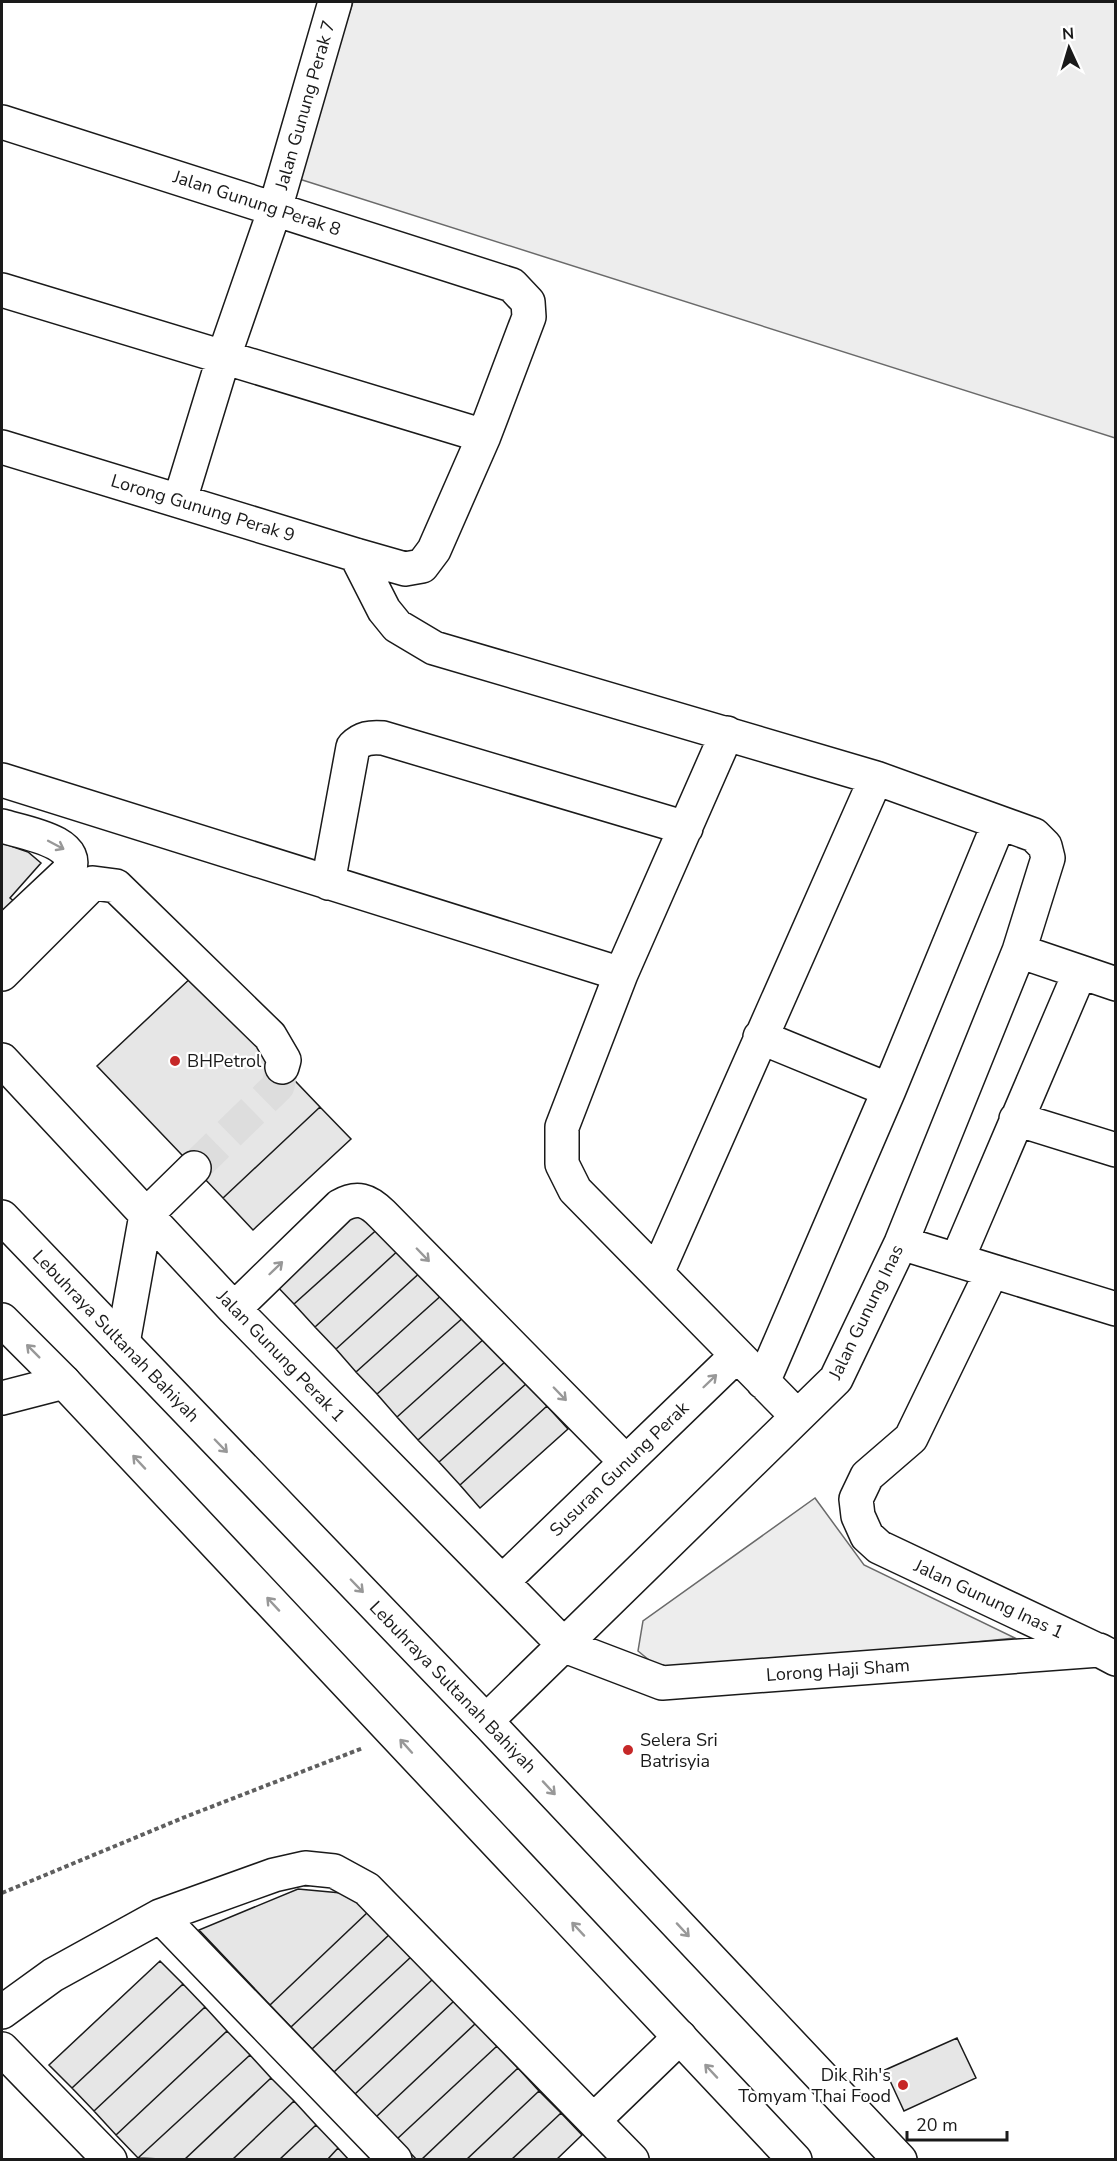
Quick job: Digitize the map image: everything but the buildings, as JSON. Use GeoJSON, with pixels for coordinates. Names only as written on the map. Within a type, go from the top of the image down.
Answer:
{"type":"FeatureCollection","features":[{"type":"Feature","properties":{"kind":"street","name":"Jalan Gunung Perak 7"},"geometry":{"type":"LineString","coordinates":[[180,500],[224,356],[275,209],[335,2]]}},
{"type":"Feature","properties":{"kind":"street","name":"Jalan Gunung Perak 8"},"geometry":{"type":"LineString","coordinates":[[2,122],[512,285],[528,302],[529,317],[484,436]]}},
{"type":"Feature","properties":{"kind":"street"},"geometry":{"type":"LineString","coordinates":[[2,290],[484,436]]}},
{"type":"Feature","properties":{"kind":"street","name":"Lorong Gunung Perak 9"},"geometry":{"type":"LineString","coordinates":[[2,447],[405,569],[422,566],[434,550],[484,436]]}},
{"type":"Feature","properties":{"kind":"street"},"geometry":{"type":"LineString","coordinates":[[356,555],[384,610],[397,626],[434,648],[876,778],[999,823],[889,1090],[763,1382]]}},
{"type":"Feature","properties":{"kind":"street"},"geometry":{"type":"LineString","coordinates":[[727,733],[621,974],[562,1127],[562,1164],[575,1190],[736,1356],[798,1416]]}},
{"type":"Feature","properties":{"kind":"street"},"geometry":{"type":"LineString","coordinates":[[328,883],[353,747],[360,740],[371,737],[383,738],[686,828]]}},
{"type":"Feature","properties":{"kind":"street"},"geometry":{"type":"LineString","coordinates":[[657,1273],[876,778]]}},
{"type":"Feature","properties":{"kind":"street"},"geometry":{"type":"LineString","coordinates":[[2,780],[621,974]]}},
{"type":"Feature","properties":{"kind":"street","name":"Jalan Gunung Inas"},"geometry":{"type":"LineString","coordinates":[[486,1721],[836,1378],[901,1243],[1019,951],[1048,858],[1045,846],[1034,836],[999,823]]}},
{"type":"Feature","properties":{"kind":"street"},"geometry":{"type":"LineString","coordinates":[[2,826],[60,844],[69,854],[71,863],[67,873],[2,934]]}},
{"type":"Feature","properties":{"kind":"street"},"geometry":{"type":"LineString","coordinates":[[2,974],[93,883],[116,886],[270,1036],[284,1060],[282,1067]]}},
{"type":"Feature","properties":{"kind":"street"},"geometry":{"type":"LineString","coordinates":[[1019,951],[1116,984]]}},
{"type":"Feature","properties":{"kind":"street"},"geometry":{"type":"LineString","coordinates":[[957,1260],[1080,972]]}},
{"type":"Feature","properties":{"kind":"street"},"geometry":{"type":"LineString","coordinates":[[760,1037],[889,1090]]}},
{"type":"Feature","properties":{"kind":"street","name":"Jalan Gunung Perak 1"},"geometry":{"type":"LineString","coordinates":[[2,1060],[234,1309],[565,1646]]}},
{"type":"Feature","properties":{"kind":"street"},"geometry":{"type":"LineString","coordinates":[[1016,1119],[1116,1150]]}},
{"type":"Feature","properties":{"kind":"street"},"geometry":{"type":"LineString","coordinates":[[123,1343],[146,1215],[194,1168]]}},
{"type":"Feature","properties":{"kind":"street"},"geometry":{"type":"LineString","coordinates":[[234,1309],[340,1206],[348,1201],[367,1202],[382,1214],[626,1462]]}},
{"type":"Feature","properties":{"kind":"street","name":"Lebuhraya Sultanah Bahiyah"},"geometry":{"type":"LineString","coordinates":[[5,1228],[123,1343],[486,1721],[900,2160]]}},
{"type":"Feature","properties":{"kind":"street"},"geometry":{"type":"LineString","coordinates":[[901,1243],[1116,1309]]}},
{"type":"Feature","properties":{"kind":"street","name":"Jalan Gunung Inas 1"},"geometry":{"type":"LineString","coordinates":[[992,1271],[911,1438],[867,1476],[856,1499],[858,1516],[867,1536],[879,1547],[1107,1655]]}},
{"type":"Feature","properties":{"kind":"street"},"geometry":{"type":"LineString","coordinates":[[2,1320],[64,1382],[795,2160]]}},
{"type":"Feature","properties":{"kind":"street","name":"Susuran Gunung Perak"},"geometry":{"type":"LineString","coordinates":[[502,1582],[736,1356]]}},
{"type":"Feature","properties":{"kind":"street"},"geometry":{"type":"LineString","coordinates":[[2,1398],[64,1382]]}},
{"type":"Feature","properties":{"kind":"street","name":"Lorong Haji Sham"},"geometry":{"type":"LineString","coordinates":[[565,1646],[662,1683],[1107,1655]]}},
{"type":"Feature","properties":{"kind":"street"},"geometry":{"type":"LineString","coordinates":[[2,2012],[53,1975],[160,1916],[274,1875],[305,1869],[334,1871],[367,1889],[594,2120],[617,2154]]}},
{"type":"Feature","properties":{"kind":"street"},"geometry":{"type":"LineString","coordinates":[[160,1916],[395,2160]]}},
{"type":"Feature","properties":{"kind":"street"},"geometry":{"type":"LineString","coordinates":[[594,2120],[680,2037]]}},
{"type":"Feature","properties":{"kind":"street"},"geometry":{"type":"LineString","coordinates":[[2,2049],[110,2160]]}},
{"type":"Feature","properties":{"kind":"path"},"geometry":{"type":"LineString","coordinates":[[2,1893],[185,1817],[397,1735]]}},
{"type":"Feature","properties":{"kind":"shaded area"},"geometry":{"type":"Polygon","coordinates":[[[353,2],[1115,2],[1115,438],[296,178],[353,2]]]}},
{"type":"Feature","properties":{"kind":"shaded area"},"geometry":{"type":"Polygon","coordinates":[[[815,1498],[864,1565],[1015,1638],[665,1673],[638,1651],[643,1621],[815,1498]]]}},
{"type":"Feature","properties":{"kind":"tunnel"},"geometry":{"type":"LineString","coordinates":[[194,1168],[278,1086],[282,1067]]}},
{"type":"Feature","properties":{"kind":"place","name":"BHPetrol"},"geometry":{"type":"Point","coordinates":[175,1061]}},
{"type":"Feature","properties":{"kind":"place","name":"Selera Sri Batrisyia"},"geometry":{"type":"Point","coordinates":[628,1750]}},
{"type":"Feature","properties":{"kind":"place","name":"Dik Rih's Tomyam Thai Food"},"geometry":{"type":"Point","coordinates":[903,2085]}}]}
